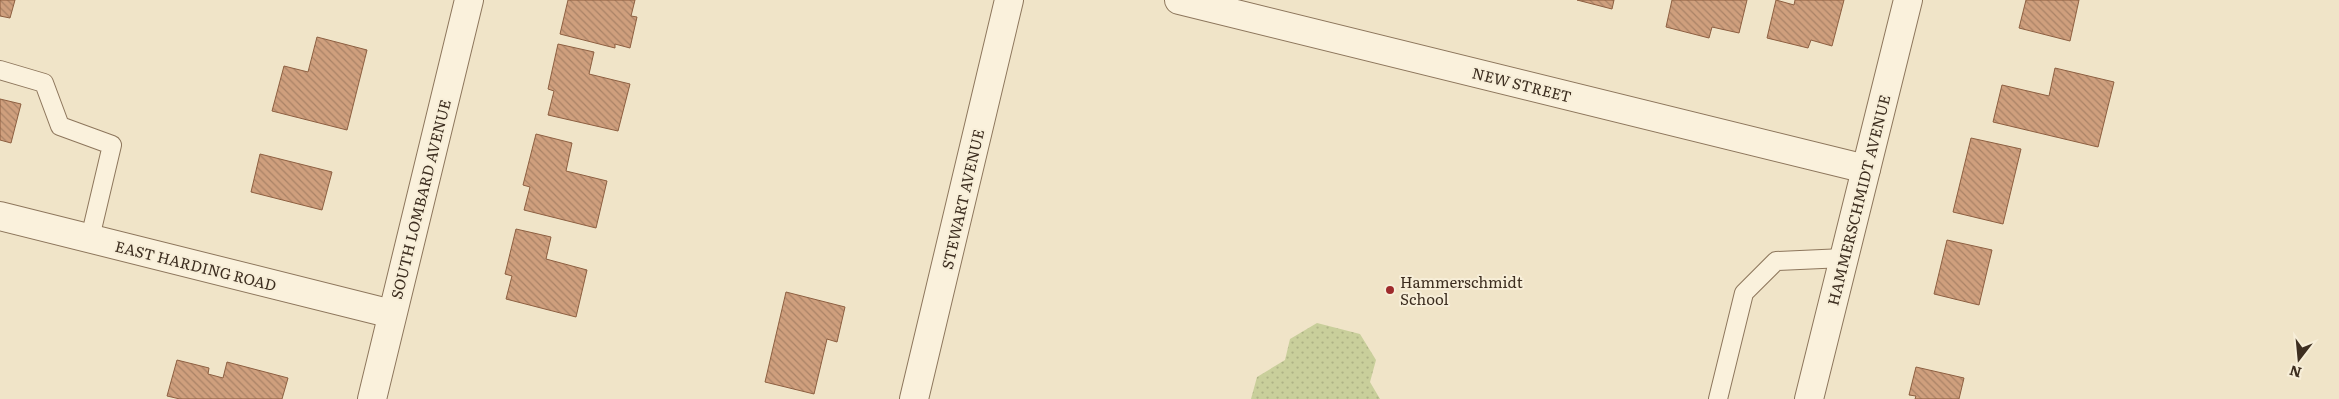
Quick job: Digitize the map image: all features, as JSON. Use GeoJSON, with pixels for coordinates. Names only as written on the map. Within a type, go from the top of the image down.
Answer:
{"type":"FeatureCollection","features":[{"type":"Feature","properties":{"kind":"street","name":"SOUTH LOMBARD AVENUE"},"geometry":{"type":"LineString","coordinates":[[372,399],[469,0]]}},
{"type":"Feature","properties":{"kind":"street","name":"STEWART AVENUE"},"geometry":{"type":"LineString","coordinates":[[914,399],[1009,0]]}},
{"type":"Feature","properties":{"kind":"street","name":"NEW STREET"},"geometry":{"type":"LineString","coordinates":[[1179,0],[1866,169]]}},
{"type":"Feature","properties":{"kind":"street","name":"HAMMERSCHMIDT AVENUE"},"geometry":{"type":"LineString","coordinates":[[1809,399],[1908,0]]}},
{"type":"Feature","properties":{"kind":"street","name":"EAST HARDING ROAD"},"geometry":{"type":"LineString","coordinates":[[0,216],[392,314]]}},
{"type":"Feature","properties":{"kind":"lane"},"geometry":{"type":"LineString","coordinates":[[0,70],[44,82],[60,126],[112,146],[90,238]]}},
{"type":"Feature","properties":{"kind":"lane"},"geometry":{"type":"LineString","coordinates":[[1718,399],[1744,293],[1776,261],[1844,258]]}},
{"type":"Feature","properties":{"kind":"green space"},"geometry":{"type":"Polygon","coordinates":[[[1317,323],[1360,334],[1376,360],[1370,382],[1380,399],[1251,399],[1257,377],[1285,360],[1290,339],[1317,323]]]}},
{"type":"Feature","properties":{"kind":"building"},"geometry":{"type":"Polygon","coordinates":[[[0,0],[15,0],[10,18],[0,16],[0,0]]]}},
{"type":"Feature","properties":{"kind":"building"},"geometry":{"type":"Polygon","coordinates":[[[568,0],[635,0],[631,16],[637,17],[630,48],[615,44],[615,48],[560,34],[568,0]]]}},
{"type":"Feature","properties":{"kind":"building"},"geometry":{"type":"Polygon","coordinates":[[[1577,0],[1614,0],[1612,9],[1577,0]]]}},
{"type":"Feature","properties":{"kind":"building"},"geometry":{"type":"Polygon","coordinates":[[[1672,0],[1747,0],[1739,33],[1712,27],[1709,38],[1666,27],[1672,0]]]}},
{"type":"Feature","properties":{"kind":"building"},"geometry":{"type":"Polygon","coordinates":[[[1776,0],[1794,5],[1795,0],[1844,0],[1832,46],[1811,40],[1808,48],[1767,38],[1776,0]]]}},
{"type":"Feature","properties":{"kind":"building"},"geometry":{"type":"Polygon","coordinates":[[[2026,0],[2079,0],[2070,41],[2019,28],[2026,0]]]}},
{"type":"Feature","properties":{"kind":"building"},"geometry":{"type":"Polygon","coordinates":[[[317,37],[367,50],[347,130],[272,111],[284,66],[308,72],[317,37]]]}},
{"type":"Feature","properties":{"kind":"building"},"geometry":{"type":"Polygon","coordinates":[[[558,44],[594,52],[589,74],[630,84],[618,131],[548,115],[554,91],[548,89],[558,44]]]}},
{"type":"Feature","properties":{"kind":"building"},"geometry":{"type":"Polygon","coordinates":[[[2055,68],[2114,82],[2098,147],[1993,122],[2002,85],[2049,96],[2055,68]]]}},
{"type":"Feature","properties":{"kind":"building"},"geometry":{"type":"Polygon","coordinates":[[[0,99],[21,104],[11,143],[0,140],[0,99]]]}},
{"type":"Feature","properties":{"kind":"building"},"geometry":{"type":"Polygon","coordinates":[[[536,134],[572,143],[566,171],[607,181],[596,228],[524,210],[530,187],[523,185],[536,134]]]}},
{"type":"Feature","properties":{"kind":"building"},"geometry":{"type":"Polygon","coordinates":[[[1971,138],[2021,149],[2003,224],[1953,212],[1971,138]]]}},
{"type":"Feature","properties":{"kind":"building"},"geometry":{"type":"Polygon","coordinates":[[[260,154],[332,172],[322,210],[251,192],[260,154]]]}},
{"type":"Feature","properties":{"kind":"building"},"geometry":{"type":"Polygon","coordinates":[[[516,229],[551,237],[546,259],[587,270],[576,317],[506,299],[512,276],[505,274],[516,229]]]}},
{"type":"Feature","properties":{"kind":"building"},"geometry":{"type":"Polygon","coordinates":[[[1947,240],[1992,250],[1979,305],[1934,294],[1947,240]]]}},
{"type":"Feature","properties":{"kind":"building"},"geometry":{"type":"Polygon","coordinates":[[[786,292],[845,307],[837,342],[827,339],[814,394],[765,382],[786,292]]]}},
{"type":"Feature","properties":{"kind":"building"},"geometry":{"type":"Polygon","coordinates":[[[177,360],[209,368],[208,374],[223,378],[227,362],[288,378],[282,399],[180,399],[167,396],[177,360]]]}},
{"type":"Feature","properties":{"kind":"building"},"geometry":{"type":"Polygon","coordinates":[[[1916,367],[1964,378],[1959,399],[1915,399],[1916,396],[1909,395],[1916,367]]]}},
{"type":"Feature","properties":{"kind":"place","name":"Hammerschmidt School"},"geometry":{"type":"Point","coordinates":[1390,290]}}]}
